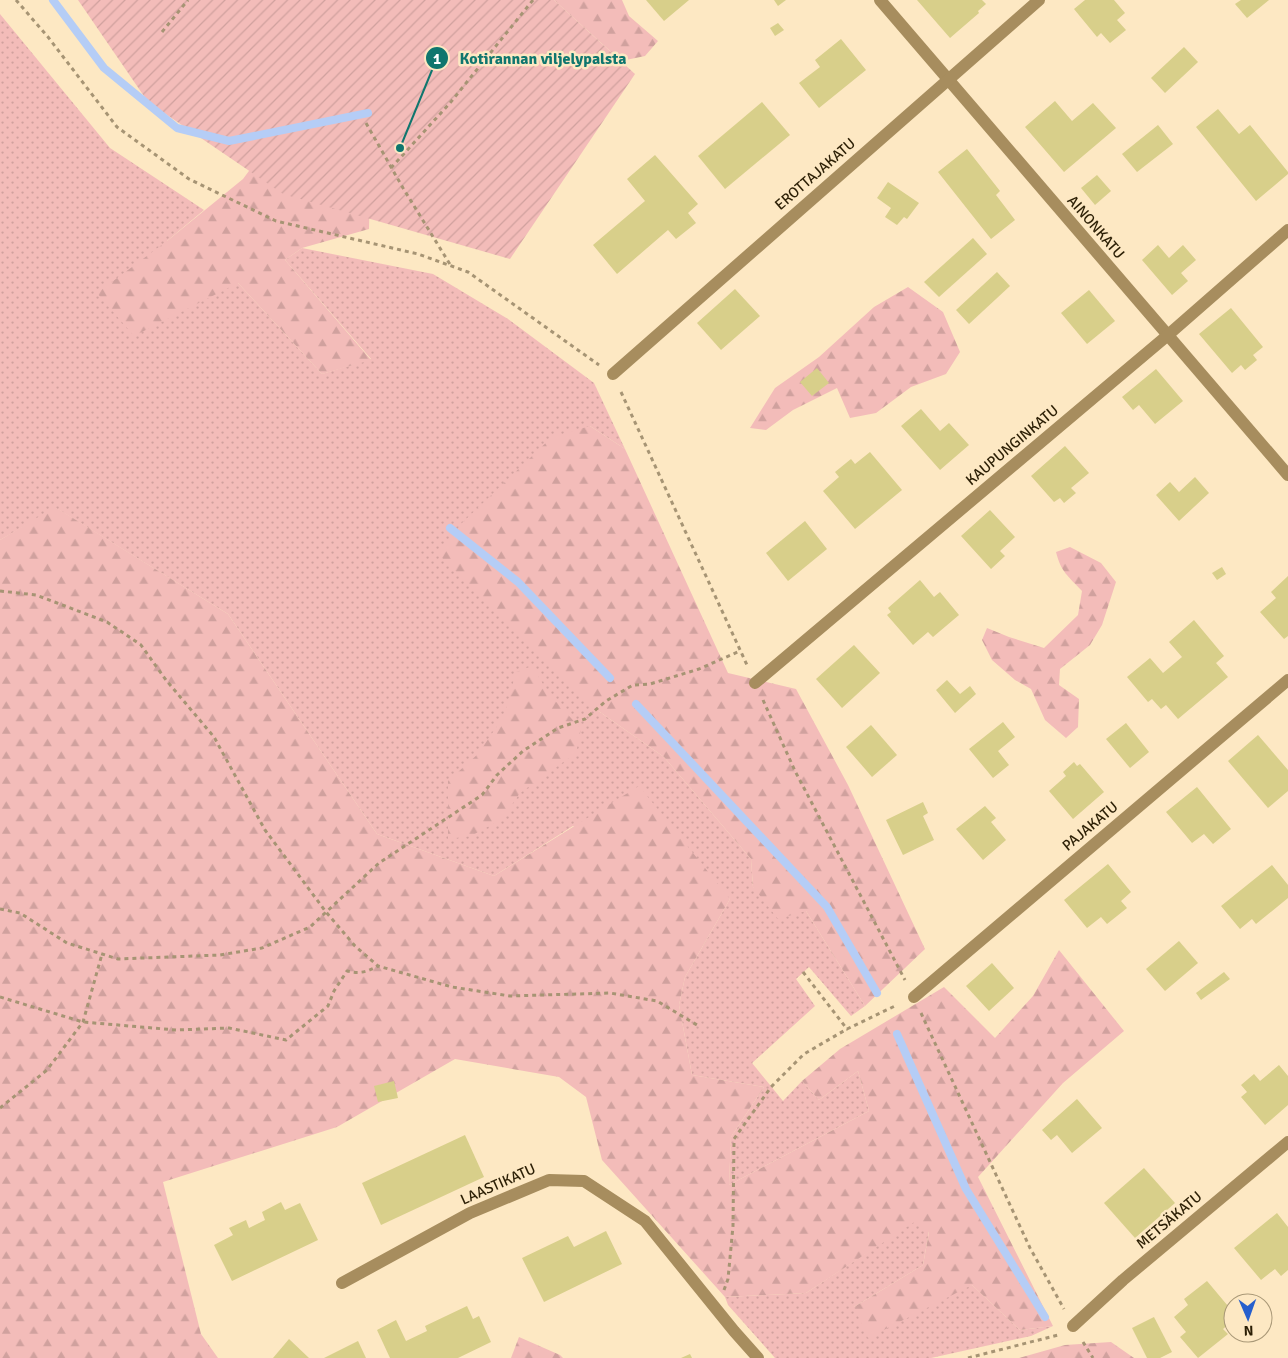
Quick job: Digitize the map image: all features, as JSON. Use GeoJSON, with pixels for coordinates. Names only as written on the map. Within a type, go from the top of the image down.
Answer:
{"type":"FeatureCollection","features":[{"type":"Feature","properties":{"kind":"street","name":"AINONKATU"},"geometry":{"type":"LineString","coordinates":[[880,0],[1288,475]]}},
{"type":"Feature","properties":{"kind":"street","name":"EROTTAJAKATU"},"geometry":{"type":"LineString","coordinates":[[613,374],[1039,0]]}},
{"type":"Feature","properties":{"kind":"street","name":"KAUPUNGINKATU"},"geometry":{"type":"LineString","coordinates":[[755,683],[1168,335],[1288,230]]}},
{"type":"Feature","properties":{"kind":"street","name":"PAJAKATU"},"geometry":{"type":"LineString","coordinates":[[914,997],[1288,680]]}},
{"type":"Feature","properties":{"kind":"street","name":"METSÄKATU"},"geometry":{"type":"LineString","coordinates":[[1073,1326],[1123,1280],[1288,1142]]}},
{"type":"Feature","properties":{"kind":"street","name":"LAASTIKATU"},"geometry":{"type":"LineString","coordinates":[[342,1283],[470,1213],[549,1180],[584,1181],[645,1221],[758,1358]]}},
{"type":"Feature","properties":{"kind":"path"},"geometry":{"type":"LineString","coordinates":[[16,0],[48,37],[117,128],[189,179],[276,221],[418,254],[468,272],[613,374],[796,771],[914,997],[1030,1248],[1093,1358]]}},
{"type":"Feature","properties":{"kind":"path"},"geometry":{"type":"LineString","coordinates":[[162,32],[188,0]]}},
{"type":"Feature","properties":{"kind":"path"},"geometry":{"type":"LineString","coordinates":[[391,168],[450,103],[533,0]]}},
{"type":"Feature","properties":{"kind":"path"},"geometry":{"type":"LineString","coordinates":[[366,124],[451,266]]}},
{"type":"Feature","properties":{"kind":"path"},"geometry":{"type":"LineString","coordinates":[[0,591],[36,595],[107,622],[141,645],[166,680],[214,737],[265,830],[326,912],[356,946],[378,966],[452,987],[510,996],[610,993],[657,1001],[698,1025]]}},
{"type":"Feature","properties":{"kind":"path"},"geometry":{"type":"LineString","coordinates":[[0,909],[20,914],[67,943],[118,959],[220,955],[262,948],[310,927],[379,863],[482,796],[497,775],[523,751],[558,728],[585,719],[606,701],[632,685],[650,684],[699,669],[740,651]]}},
{"type":"Feature","properties":{"kind":"path"},"geometry":{"type":"LineString","coordinates":[[0,1108],[47,1070],[83,1022],[102,954]]}},
{"type":"Feature","properties":{"kind":"path"},"geometry":{"type":"LineString","coordinates":[[0,998],[83,1022],[176,1030],[229,1028],[286,1040],[328,1006],[334,991],[347,971],[355,973],[365,972],[378,966]]}},
{"type":"Feature","properties":{"kind":"path"},"geometry":{"type":"LineString","coordinates":[[804,972],[846,1029]]}},
{"type":"Feature","properties":{"kind":"path"},"geometry":{"type":"LineString","coordinates":[[717,1310],[728,1279],[733,1226],[734,1139],[771,1087],[804,1054],[846,1029],[914,997]]}},
{"type":"Feature","properties":{"kind":"path"},"geometry":{"type":"LineString","coordinates":[[968,1358],[1056,1336],[1073,1326]]}},
{"type":"Feature","properties":{"kind":"green space"},"geometry":{"type":"Polygon","coordinates":[[[78,0],[554,0],[635,74],[510,259],[283,194],[148,102],[78,0]]]}},
{"type":"Feature","properties":{"kind":"green space"},"geometry":{"type":"Polygon","coordinates":[[[554,0],[622,0],[629,16],[658,41],[645,56],[621,61],[554,0]]]}},
{"type":"Feature","properties":{"kind":"green space"},"geometry":{"type":"Polygon","coordinates":[[[0,14],[110,148],[204,210],[167,241],[238,283],[322,374],[371,359],[285,260],[302,248],[433,274],[508,319],[594,383],[625,449],[590,426],[597,710],[664,757],[751,859],[753,887],[806,911],[865,1006],[851,1016],[809,967],[796,979],[815,1006],[752,1063],[783,1101],[802,1081],[819,1100],[858,1071],[869,1111],[729,1185],[731,1137],[764,1087],[692,1075],[679,1005],[685,977],[730,899],[573,826],[494,876],[377,834],[228,614],[56,508],[0,540],[0,14]]]}},
{"type":"Feature","properties":{"kind":"green space"},"geometry":{"type":"Polygon","coordinates":[[[280,129],[370,189],[369,229],[302,248],[285,260],[371,360],[322,374],[238,283],[134,336],[97,293],[167,241],[243,179],[280,129]]]}},
{"type":"Feature","properties":{"kind":"green space"},"geometry":{"type":"Polygon","coordinates":[[[908,287],[943,312],[960,352],[946,374],[911,387],[876,413],[850,418],[837,388],[793,410],[766,430],[750,428],[775,388],[819,357],[874,307],[908,287]]]}},
{"type":"Feature","properties":{"kind":"green space"},"geometry":{"type":"Polygon","coordinates":[[[590,426],[625,449],[728,673],[796,689],[848,785],[925,949],[865,1006],[806,911],[778,919],[753,887],[751,859],[664,757],[597,710],[438,554],[462,523],[552,437],[590,426]]]}},
{"type":"Feature","properties":{"kind":"green space"},"geometry":{"type":"Polygon","coordinates":[[[55,507],[228,614],[377,834],[494,876],[639,786],[730,899],[685,977],[679,1005],[692,1075],[764,1087],[731,1137],[729,1185],[869,1111],[858,1071],[819,1100],[802,1081],[840,1049],[944,987],[995,1038],[1033,996],[1059,950],[1124,1031],[1063,1083],[978,1177],[1053,1326],[1020,1330],[972,1285],[868,1338],[854,1307],[923,1265],[929,1232],[916,1221],[806,1293],[725,1297],[602,1160],[586,1097],[559,1077],[455,1059],[337,1127],[163,1182],[201,1334],[218,1358],[0,1358],[0,540],[55,507]]]}},
{"type":"Feature","properties":{"kind":"green space"},"geometry":{"type":"Polygon","coordinates":[[[1070,547],[1101,563],[1116,582],[1102,625],[1090,645],[1060,669],[1059,685],[1079,699],[1078,727],[1066,738],[1045,720],[1031,689],[1015,680],[992,660],[982,640],[987,628],[1044,648],[1078,615],[1082,591],[1063,569],[1056,552],[1070,547]]]}},
{"type":"Feature","properties":{"kind":"green space"},"geometry":{"type":"Polygon","coordinates":[[[532,666],[549,694],[581,729],[576,753],[520,793],[502,819],[471,836],[448,839],[448,781],[478,754],[504,716],[516,672],[532,666]]]}},
{"type":"Feature","properties":{"kind":"green space"},"geometry":{"type":"Polygon","coordinates":[[[916,1220],[929,1231],[923,1265],[854,1307],[972,1285],[1020,1330],[1053,1326],[1031,1336],[931,1358],[775,1358],[728,1305],[725,1297],[806,1293],[916,1220]]]}},
{"type":"Feature","properties":{"kind":"green space"},"geometry":{"type":"Polygon","coordinates":[[[519,1337],[560,1355],[563,1358],[511,1358],[519,1337]]]}},
{"type":"Feature","properties":{"kind":"green space"},"geometry":{"type":"Polygon","coordinates":[[[1111,1342],[1134,1358],[1019,1358],[1065,1345],[1111,1342]]]}},
{"type":"Feature","properties":{"kind":"building"},"geometry":{"type":"Polygon","coordinates":[[[646,0],[689,0],[664,21],[646,0]]]}},
{"type":"Feature","properties":{"kind":"building"},"geometry":{"type":"Polygon","coordinates":[[[774,0],[786,0],[778,6],[774,0]]]}},
{"type":"Feature","properties":{"kind":"building"},"geometry":{"type":"Polygon","coordinates":[[[917,0],[982,0],[986,4],[978,11],[979,13],[950,38],[917,0]]]}},
{"type":"Feature","properties":{"kind":"building"},"geometry":{"type":"Polygon","coordinates":[[[1085,0],[1114,0],[1125,13],[1117,20],[1126,30],[1110,43],[1101,33],[1097,37],[1074,9],[1085,0]]]}},
{"type":"Feature","properties":{"kind":"building"},"geometry":{"type":"Polygon","coordinates":[[[1241,0],[1269,0],[1247,18],[1235,4],[1241,0]]]}},
{"type":"Feature","properties":{"kind":"building"},"geometry":{"type":"Polygon","coordinates":[[[778,23],[784,30],[775,36],[770,28],[778,23]]]}},
{"type":"Feature","properties":{"kind":"building"},"geometry":{"type":"Polygon","coordinates":[[[841,39],[866,70],[819,108],[799,83],[820,67],[815,60],[841,39]]]}},
{"type":"Feature","properties":{"kind":"building"},"geometry":{"type":"Polygon","coordinates":[[[1184,47],[1198,62],[1165,93],[1151,78],[1184,47]]]}},
{"type":"Feature","properties":{"kind":"building"},"geometry":{"type":"Polygon","coordinates":[[[1055,101],[1072,121],[1093,103],[1116,128],[1064,172],[1025,127],[1055,101]]]}},
{"type":"Feature","properties":{"kind":"building"},"geometry":{"type":"Polygon","coordinates":[[[762,102],[790,135],[725,189],[698,156],[762,102]]]}},
{"type":"Feature","properties":{"kind":"building"},"geometry":{"type":"Polygon","coordinates":[[[1218,109],[1239,134],[1250,125],[1288,172],[1256,201],[1196,127],[1218,109]]]}},
{"type":"Feature","properties":{"kind":"building"},"geometry":{"type":"Polygon","coordinates":[[[1158,125],[1173,144],[1137,172],[1122,154],[1158,125]]]}},
{"type":"Feature","properties":{"kind":"building"},"geometry":{"type":"Polygon","coordinates":[[[967,149],[1000,191],[996,195],[1015,220],[991,239],[938,172],[967,149]]]}},
{"type":"Feature","properties":{"kind":"building"},"geometry":{"type":"Polygon","coordinates":[[[655,155],[698,204],[688,213],[696,223],[676,239],[668,230],[617,274],[593,245],[645,201],[627,179],[655,155]]]}},
{"type":"Feature","properties":{"kind":"building"},"geometry":{"type":"Polygon","coordinates":[[[1097,175],[1111,191],[1095,205],[1081,188],[1097,175]]]}},
{"type":"Feature","properties":{"kind":"building"},"geometry":{"type":"Polygon","coordinates":[[[888,182],[919,203],[907,219],[904,217],[897,225],[885,217],[891,208],[877,198],[888,182]]]}},
{"type":"Feature","properties":{"kind":"building"},"geometry":{"type":"Polygon","coordinates":[[[973,238],[987,254],[939,297],[924,282],[973,238]]]}},
{"type":"Feature","properties":{"kind":"building"},"geometry":{"type":"Polygon","coordinates":[[[1158,245],[1169,258],[1183,245],[1196,260],[1181,273],[1188,281],[1172,295],[1142,260],[1158,245]]]}},
{"type":"Feature","properties":{"kind":"building"},"geometry":{"type":"Polygon","coordinates":[[[997,272],[1010,286],[969,324],[956,310],[997,272]]]}},
{"type":"Feature","properties":{"kind":"building"},"geometry":{"type":"Polygon","coordinates":[[[735,289],[760,316],[721,350],[697,323],[735,289]]]}},
{"type":"Feature","properties":{"kind":"building"},"geometry":{"type":"Polygon","coordinates":[[[1089,290],[1115,321],[1087,344],[1061,313],[1089,290]]]}},
{"type":"Feature","properties":{"kind":"building"},"geometry":{"type":"Polygon","coordinates":[[[1231,308],[1263,347],[1253,355],[1257,360],[1245,370],[1241,365],[1232,373],[1199,334],[1231,308]]]}},
{"type":"Feature","properties":{"kind":"building"},"geometry":{"type":"Polygon","coordinates":[[[817,368],[829,383],[812,396],[800,382],[817,368]]]}},
{"type":"Feature","properties":{"kind":"building"},"geometry":{"type":"Polygon","coordinates":[[[1156,369],[1183,401],[1155,424],[1139,405],[1133,410],[1122,397],[1156,369]]]}},
{"type":"Feature","properties":{"kind":"building"},"geometry":{"type":"Polygon","coordinates":[[[921,409],[940,431],[949,423],[969,445],[940,470],[901,426],[921,409]]]}},
{"type":"Feature","properties":{"kind":"building"},"geometry":{"type":"Polygon","coordinates":[[[1065,446],[1089,473],[1071,488],[1076,493],[1064,503],[1060,498],[1054,502],[1031,476],[1065,446]]]}},
{"type":"Feature","properties":{"kind":"building"},"geometry":{"type":"Polygon","coordinates":[[[870,452],[902,490],[855,529],[823,491],[839,477],[835,472],[851,459],[855,464],[870,452]]]}},
{"type":"Feature","properties":{"kind":"building"},"geometry":{"type":"Polygon","coordinates":[[[1195,477],[1209,493],[1179,521],[1156,495],[1170,482],[1179,492],[1195,477]]]}},
{"type":"Feature","properties":{"kind":"building"},"geometry":{"type":"Polygon","coordinates":[[[990,510],[1015,537],[1000,551],[1005,556],[991,569],[961,536],[990,510]]]}},
{"type":"Feature","properties":{"kind":"building"},"geometry":{"type":"Polygon","coordinates":[[[805,521],[827,549],[788,581],[766,553],[805,521]]]}},
{"type":"Feature","properties":{"kind":"building"},"geometry":{"type":"Polygon","coordinates":[[[1222,567],[1226,574],[1217,580],[1212,573],[1222,567]]]}},
{"type":"Feature","properties":{"kind":"building"},"geometry":{"type":"Polygon","coordinates":[[[1288,576],[1288,636],[1284,639],[1260,612],[1276,598],[1271,592],[1288,576]]]}},
{"type":"Feature","properties":{"kind":"building"},"geometry":{"type":"Polygon","coordinates":[[[920,580],[934,597],[940,592],[959,615],[933,637],[928,632],[913,645],[887,615],[891,612],[888,608],[920,580]]]}},
{"type":"Feature","properties":{"kind":"building"},"geometry":{"type":"Polygon","coordinates":[[[1194,620],[1224,656],[1216,663],[1228,677],[1178,719],[1166,705],[1161,709],[1152,699],[1148,702],[1127,677],[1150,658],[1163,673],[1182,657],[1169,642],[1194,620]]]}},
{"type":"Feature","properties":{"kind":"building"},"geometry":{"type":"Polygon","coordinates":[[[854,645],[880,673],[842,708],[816,679],[854,645]]]}},
{"type":"Feature","properties":{"kind":"building"},"geometry":{"type":"Polygon","coordinates":[[[947,680],[960,694],[970,686],[976,694],[955,713],[936,690],[947,680]]]}},
{"type":"Feature","properties":{"kind":"building"},"geometry":{"type":"Polygon","coordinates":[[[1003,722],[1015,737],[998,751],[1009,765],[993,778],[969,749],[1003,722]]]}},
{"type":"Feature","properties":{"kind":"building"},"geometry":{"type":"Polygon","coordinates":[[[1126,723],[1149,752],[1130,768],[1106,739],[1126,723]]]}},
{"type":"Feature","properties":{"kind":"building"},"geometry":{"type":"Polygon","coordinates":[[[871,725],[897,755],[872,777],[846,747],[871,725]]]}},
{"type":"Feature","properties":{"kind":"building"},"geometry":{"type":"Polygon","coordinates":[[[1258,735],[1288,770],[1288,791],[1268,808],[1228,761],[1258,735]]]}},
{"type":"Feature","properties":{"kind":"building"},"geometry":{"type":"Polygon","coordinates":[[[1074,762],[1077,766],[1080,764],[1104,792],[1073,819],[1049,791],[1066,776],[1063,772],[1074,762]]]}},
{"type":"Feature","properties":{"kind":"building"},"geometry":{"type":"Polygon","coordinates":[[[1197,787],[1231,829],[1213,844],[1204,834],[1192,843],[1166,812],[1197,787]]]}},
{"type":"Feature","properties":{"kind":"building"},"geometry":{"type":"Polygon","coordinates":[[[923,802],[928,813],[923,816],[934,840],[903,855],[886,820],[923,802]]]}},
{"type":"Feature","properties":{"kind":"building"},"geometry":{"type":"Polygon","coordinates":[[[985,806],[996,818],[991,822],[1006,840],[983,860],[956,829],[985,806]]]}},
{"type":"Feature","properties":{"kind":"building"},"geometry":{"type":"Polygon","coordinates":[[[1108,864],[1131,892],[1121,901],[1127,908],[1107,924],[1101,917],[1087,928],[1064,900],[1108,864]]]}},
{"type":"Feature","properties":{"kind":"building"},"geometry":{"type":"Polygon","coordinates":[[[1272,865],[1288,885],[1288,898],[1256,924],[1252,919],[1240,929],[1221,906],[1272,865]]]}},
{"type":"Feature","properties":{"kind":"building"},"geometry":{"type":"Polygon","coordinates":[[[1179,941],[1198,963],[1165,991],[1146,969],[1179,941]]]}},
{"type":"Feature","properties":{"kind":"building"},"geometry":{"type":"Polygon","coordinates":[[[992,963],[1014,988],[989,1011],[966,986],[992,963]]]}},
{"type":"Feature","properties":{"kind":"building"},"geometry":{"type":"Polygon","coordinates":[[[1224,972],[1230,979],[1201,1000],[1196,993],[1224,972]]]}},
{"type":"Feature","properties":{"kind":"building"},"geometry":{"type":"Polygon","coordinates":[[[1279,1065],[1288,1076],[1288,1105],[1265,1125],[1241,1097],[1247,1092],[1241,1085],[1254,1074],[1260,1081],[1279,1065]]]}},
{"type":"Feature","properties":{"kind":"building"},"geometry":{"type":"Polygon","coordinates":[[[394,1081],[398,1098],[378,1102],[374,1086],[394,1081]]]}},
{"type":"Feature","properties":{"kind":"building"},"geometry":{"type":"Polygon","coordinates":[[[1077,1099],[1102,1128],[1072,1153],[1057,1135],[1051,1140],[1042,1130],[1077,1099]]]}},
{"type":"Feature","properties":{"kind":"building"},"geometry":{"type":"Polygon","coordinates":[[[465,1135],[484,1177],[381,1225],[362,1183],[465,1135]]]}},
{"type":"Feature","properties":{"kind":"building"},"geometry":{"type":"Polygon","coordinates":[[[1144,1168],[1175,1203],[1135,1238],[1104,1203],[1144,1168]]]}},
{"type":"Feature","properties":{"kind":"building"},"geometry":{"type":"Polygon","coordinates":[[[281,1202],[285,1210],[300,1203],[318,1240],[232,1281],[214,1245],[233,1235],[229,1228],[246,1220],[249,1228],[265,1220],[262,1212],[281,1202]]]}},
{"type":"Feature","properties":{"kind":"building"},"geometry":{"type":"Polygon","coordinates":[[[1277,1213],[1288,1227],[1288,1270],[1281,1276],[1275,1269],[1261,1280],[1234,1248],[1277,1213]]]}},
{"type":"Feature","properties":{"kind":"building"},"geometry":{"type":"Polygon","coordinates":[[[606,1231],[622,1264],[544,1302],[522,1258],[568,1236],[574,1247],[606,1231]]]}},
{"type":"Feature","properties":{"kind":"building"},"geometry":{"type":"Polygon","coordinates":[[[1207,1281],[1223,1300],[1223,1338],[1198,1358],[1180,1337],[1186,1332],[1174,1317],[1188,1305],[1184,1299],[1207,1281]]]}},
{"type":"Feature","properties":{"kind":"building"},"geometry":{"type":"Polygon","coordinates":[[[467,1306],[473,1319],[479,1316],[491,1342],[458,1358],[390,1358],[377,1330],[396,1320],[406,1341],[427,1331],[425,1326],[467,1306]]]}},
{"type":"Feature","properties":{"kind":"building"},"geometry":{"type":"Polygon","coordinates":[[[1154,1317],[1172,1352],[1160,1358],[1147,1358],[1132,1328],[1154,1317]]]}},
{"type":"Feature","properties":{"kind":"building"},"geometry":{"type":"Polygon","coordinates":[[[289,1339],[309,1358],[273,1358],[289,1339]]]}},
{"type":"Feature","properties":{"kind":"building"},"geometry":{"type":"Polygon","coordinates":[[[358,1341],[366,1358],[324,1358],[358,1341]]]}},
{"type":"Feature","properties":{"kind":"building"},"geometry":{"type":"Polygon","coordinates":[[[690,1354],[692,1358],[681,1358],[690,1354]]]}},
{"type":"Feature","properties":{"kind":"waterway"},"geometry":{"type":"LineString","coordinates":[[53,0],[104,68],[177,128],[229,141],[368,113]]}},
{"type":"Feature","properties":{"kind":"waterway"},"geometry":{"type":"LineString","coordinates":[[450,528],[518,582],[610,678]]}},
{"type":"Feature","properties":{"kind":"waterway"},"geometry":{"type":"LineString","coordinates":[[636,704],[827,907],[877,993]]}},
{"type":"Feature","properties":{"kind":"waterway"},"geometry":{"type":"LineString","coordinates":[[897,1034],[966,1189],[1045,1317]]}},
{"type":"Feature","properties":{"kind":"place","name":"Kotirannan viljelypalsta"},"geometry":{"type":"Point","coordinates":[400,148]}}]}
